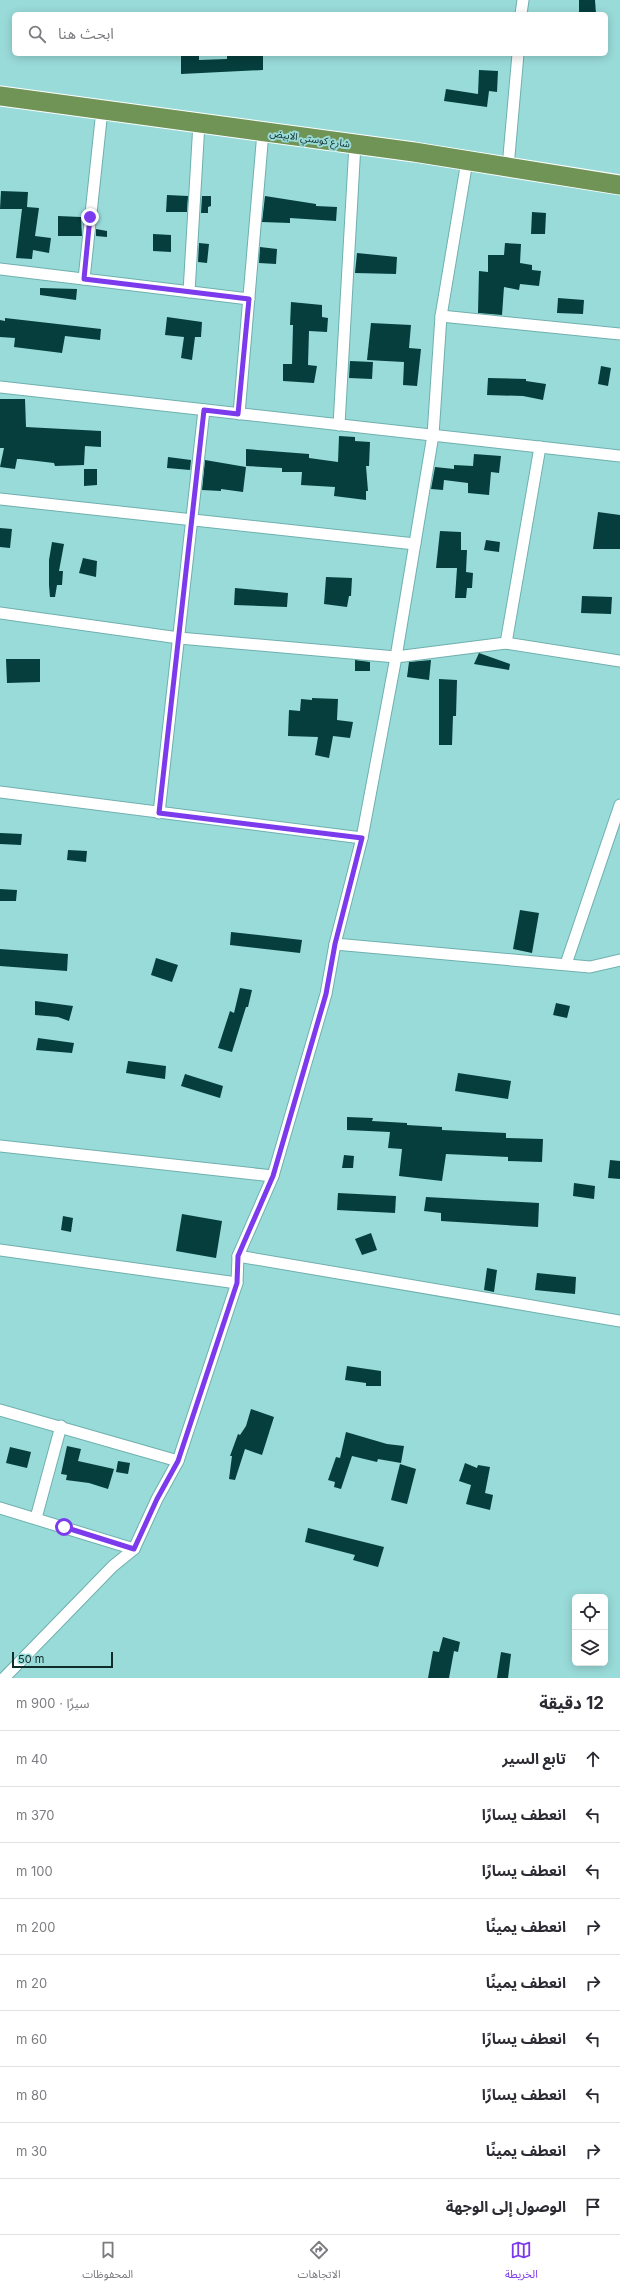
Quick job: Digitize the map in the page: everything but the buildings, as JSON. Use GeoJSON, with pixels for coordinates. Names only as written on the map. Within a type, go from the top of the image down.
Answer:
{"type":"FeatureCollection","features":[{"type":"Feature","properties":{"kind":"highway","name":"شارع كوستي الابيض"},"geometry":{"type":"LineString","coordinates":[[0,96],[355,144],[620,185]]}},
{"type":"Feature","properties":{"kind":"street"},"geometry":{"type":"LineString","coordinates":[[522,12],[523,0]]}},
{"type":"Feature","properties":{"kind":"street"},"geometry":{"type":"LineString","coordinates":[[508,167],[518,56]]}},
{"type":"Feature","properties":{"kind":"street"},"geometry":{"type":"LineString","coordinates":[[84,279],[102,110]]}},
{"type":"Feature","properties":{"kind":"street"},"geometry":{"type":"LineString","coordinates":[[189,292],[199,123]]}},
{"type":"Feature","properties":{"kind":"street"},"geometry":{"type":"LineString","coordinates":[[238,414],[263,132]]}},
{"type":"Feature","properties":{"kind":"street"},"geometry":{"type":"LineString","coordinates":[[338,425],[355,144]]}},
{"type":"Feature","properties":{"kind":"street"},"geometry":{"type":"LineString","coordinates":[[4,1678],[113,1566],[134,1549],[157,1499],[178,1461],[237,1283],[238,1256],[273,1176],[326,994],[335,944],[362,838],[396,657],[433,435],[441,316],[467,161]]}},
{"type":"Feature","properties":{"kind":"street"},"geometry":{"type":"LineString","coordinates":[[0,268],[249,299]]}},
{"type":"Feature","properties":{"kind":"street"},"geometry":{"type":"LineString","coordinates":[[441,316],[620,334]]}},
{"type":"Feature","properties":{"kind":"street"},"geometry":{"type":"LineString","coordinates":[[0,388],[620,456]]}},
{"type":"Feature","properties":{"kind":"street"},"geometry":{"type":"LineString","coordinates":[[159,813],[204,410]]}},
{"type":"Feature","properties":{"kind":"street"},"geometry":{"type":"LineString","coordinates":[[506,643],[540,447]]}},
{"type":"Feature","properties":{"kind":"street"},"geometry":{"type":"LineString","coordinates":[[0,499],[415,544]]}},
{"type":"Feature","properties":{"kind":"street"},"geometry":{"type":"LineString","coordinates":[[0,613],[178,638],[396,657],[506,643],[620,662]]}},
{"type":"Feature","properties":{"kind":"street"},"geometry":{"type":"LineString","coordinates":[[0,792],[362,838]]}},
{"type":"Feature","properties":{"kind":"street"},"geometry":{"type":"LineString","coordinates":[[566,964],[620,805]]}},
{"type":"Feature","properties":{"kind":"street"},"geometry":{"type":"LineString","coordinates":[[335,944],[590,966],[620,960]]}},
{"type":"Feature","properties":{"kind":"street"},"geometry":{"type":"LineString","coordinates":[[0,1146],[273,1176]]}},
{"type":"Feature","properties":{"kind":"street"},"geometry":{"type":"LineString","coordinates":[[0,1250],[237,1283]]}},
{"type":"Feature","properties":{"kind":"street"},"geometry":{"type":"LineString","coordinates":[[238,1256],[620,1322]]}},
{"type":"Feature","properties":{"kind":"street"},"geometry":{"type":"LineString","coordinates":[[0,1410],[178,1461]]}},
{"type":"Feature","properties":{"kind":"street"},"geometry":{"type":"LineString","coordinates":[[36,1518],[60,1426]]}},
{"type":"Feature","properties":{"kind":"street"},"geometry":{"type":"LineString","coordinates":[[0,1508],[134,1549]]}},
{"type":"Feature","properties":{"kind":"route"},"geometry":{"type":"LineString","coordinates":[[64,1527],[134,1549],[157,1499],[178,1461],[237,1283],[238,1256],[273,1176],[326,994],[335,944],[362,838],[159,813],[204,410],[238,414],[249,299],[84,279],[90,217]]}}]}
